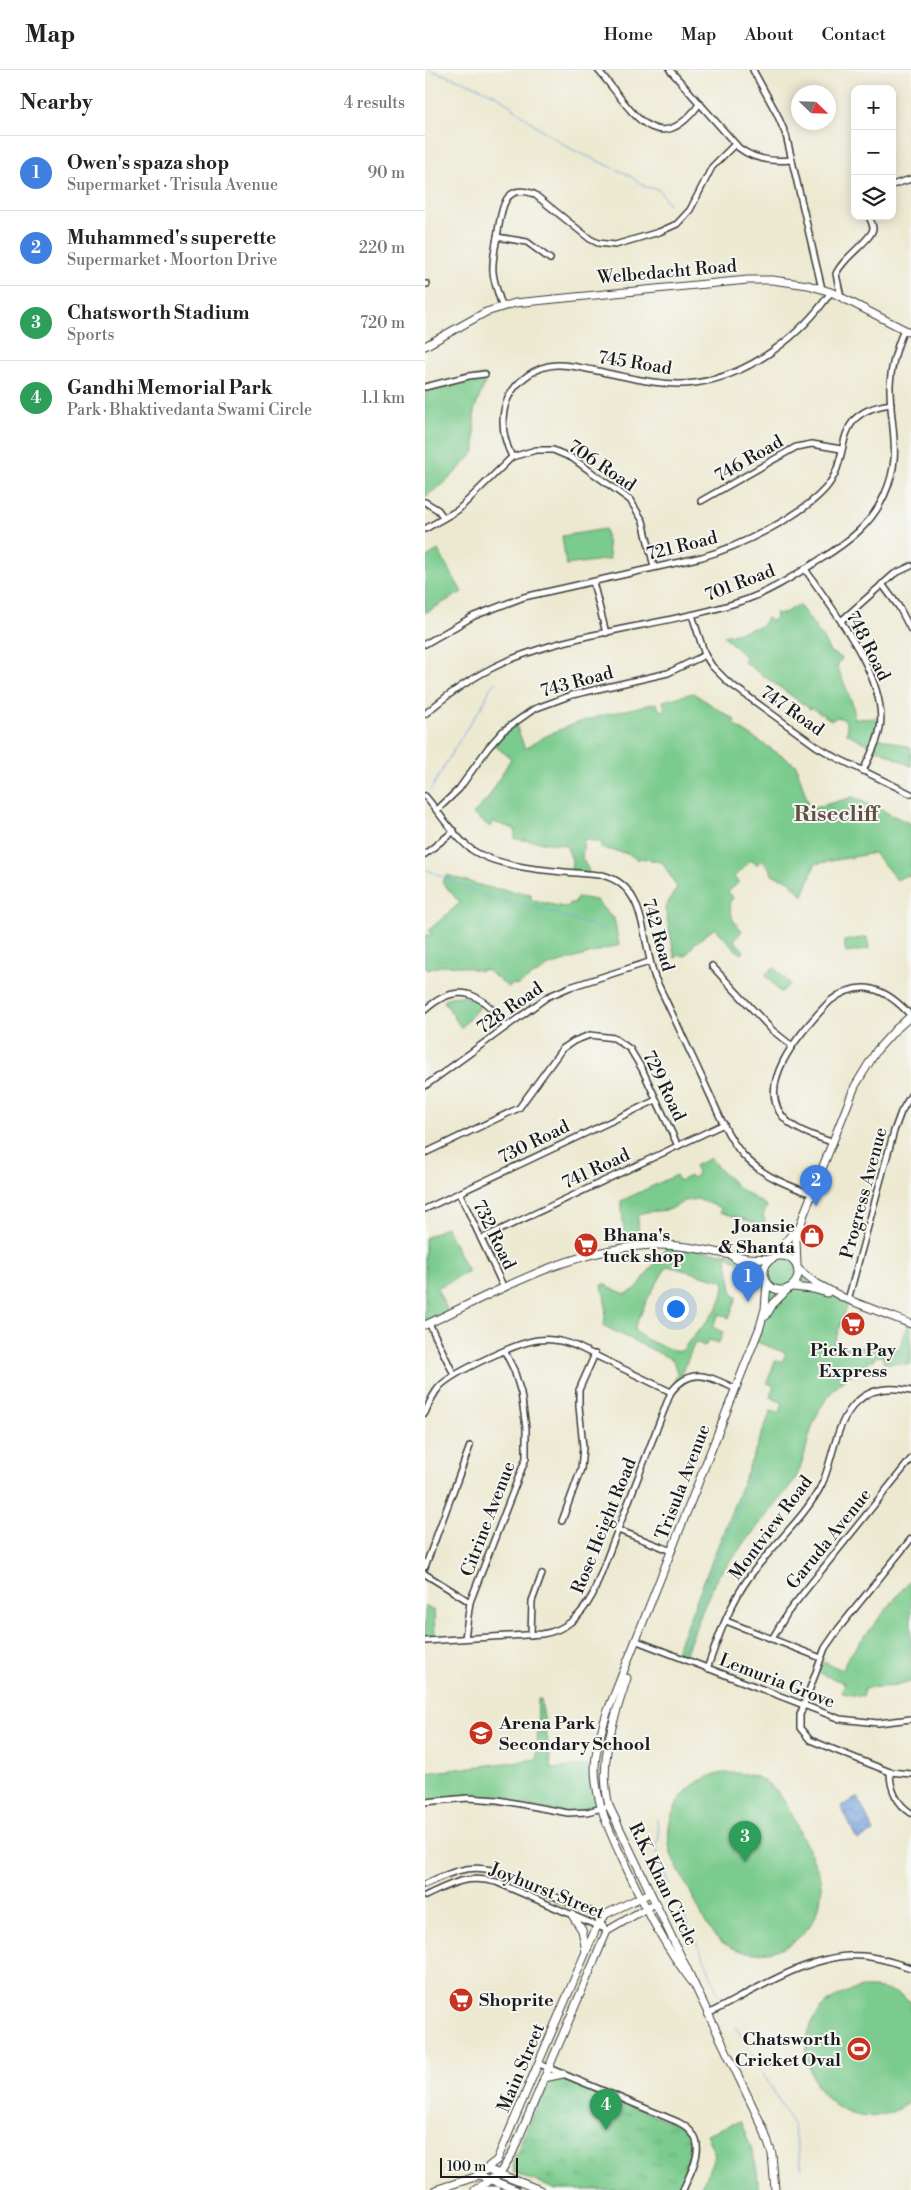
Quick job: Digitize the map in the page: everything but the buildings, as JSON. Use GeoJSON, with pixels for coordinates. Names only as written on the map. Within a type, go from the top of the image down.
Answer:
{"type":"FeatureCollection","features":[{"type":"Feature","properties":{"kind":"street"},"geometry":{"type":"LineString","coordinates":[[598,70],[641,121],[652,128],[664,130],[675,127],[692,114],[700,103]]}},
{"type":"Feature","properties":{"kind":"street"},"geometry":{"type":"LineString","coordinates":[[670,70],[735,144],[752,156],[773,161],[791,160]]}},
{"type":"Feature","properties":{"kind":"street"},"geometry":{"type":"LineString","coordinates":[[753,70],[783,127],[822,289]]}},
{"type":"Feature","properties":{"kind":"street"},"geometry":{"type":"LineString","coordinates":[[502,306],[493,272],[497,237],[504,203],[513,194],[521,191],[530,192],[544,200],[590,239],[598,243],[615,245],[663,231],[677,224],[685,216],[712,167],[735,144]]}},
{"type":"Feature","properties":{"kind":"street"},"geometry":{"type":"LineString","coordinates":[[896,184],[911,179]]}},
{"type":"Feature","properties":{"kind":"street"},"geometry":{"type":"LineString","coordinates":[[841,297],[836,274],[846,258],[871,234],[873,228],[870,220]]}},
{"type":"Feature","properties":{"kind":"street"},"geometry":{"type":"LineString","coordinates":[[497,237],[527,242],[549,260]]}},
{"type":"Feature","properties":{"kind":"street","name":"Welbedacht Road"},"geometry":{"type":"LineString","coordinates":[[425,346],[467,322],[502,306],[539,299],[748,280],[796,283],[822,289],[911,333]]}},
{"type":"Feature","properties":{"kind":"street","name":"745 Road"},"geometry":{"type":"LineString","coordinates":[[512,457],[503,431],[502,420],[506,402],[515,387],[536,370],[554,365],[573,366],[674,384],[696,383],[723,376],[749,364],[793,336],[818,310],[831,292]]}},
{"type":"Feature","properties":{"kind":"street","name":"701 Road"},"geometry":{"type":"LineString","coordinates":[[425,714],[457,688],[492,667],[535,650],[692,615],[749,598],[777,586],[857,534],[881,503],[895,459],[896,441],[891,404],[891,374],[904,329]]}},
{"type":"Feature","properties":{"kind":"street"},"geometry":{"type":"LineString","coordinates":[[425,387],[485,374]]}},
{"type":"Feature","properties":{"kind":"street","name":"721 Road"},"geometry":{"type":"LineString","coordinates":[[425,644],[489,609],[524,597],[725,550],[753,538],[816,498],[835,474],[846,432],[860,414],[871,408],[891,404]]}},
{"type":"Feature","properties":{"kind":"street","name":"746 Road"},"geometry":{"type":"LineString","coordinates":[[701,502],[796,447],[812,444],[841,449]]}},
{"type":"Feature","properties":{"kind":"street","name":"706 Road"},"geometry":{"type":"LineString","coordinates":[[425,529],[465,505],[512,457],[536,450],[562,453],[623,494],[636,507],[643,521],[653,567]]}},
{"type":"Feature","properties":{"kind":"street"},"geometry":{"type":"LineString","coordinates":[[425,502],[438,510],[444,518]]}},
{"type":"Feature","properties":{"kind":"street"},"geometry":{"type":"LineString","coordinates":[[842,620],[899,570],[911,566]]}},
{"type":"Feature","properties":{"kind":"street","name":"748 Road"},"geometry":{"type":"LineString","coordinates":[[805,569],[854,640],[873,681],[880,704],[881,721],[879,736],[863,771]]}},
{"type":"Feature","properties":{"kind":"street"},"geometry":{"type":"LineString","coordinates":[[593,582],[606,633]]}},
{"type":"Feature","properties":{"kind":"street"},"geometry":{"type":"LineString","coordinates":[[882,584],[899,607],[911,630]]}},
{"type":"Feature","properties":{"kind":"street","name":"747 Road"},"geometry":{"type":"LineString","coordinates":[[692,615],[705,655],[718,672],[742,692],[816,746],[911,794]]}},
{"type":"Feature","properties":{"kind":"street","name":"743 Road"},"geometry":{"type":"LineString","coordinates":[[437,810],[459,789],[488,748],[503,731],[529,712],[543,704],[572,695],[668,673],[705,655]]}},
{"type":"Feature","properties":{"kind":"street","name":"742 Road"},"geometry":{"type":"LineString","coordinates":[[425,796],[467,846],[493,862],[513,866],[602,875],[623,884],[632,894],[638,908],[649,962],[724,1124],[742,1153],[760,1171],[812,1194]]}},
{"type":"Feature","properties":{"kind":"street"},"geometry":{"type":"LineString","coordinates":[[425,854],[454,831]]}},
{"type":"Feature","properties":{"kind":"street","name":"728 Road"},"geometry":{"type":"LineString","coordinates":[[425,1086],[554,993],[649,962]]}},
{"type":"Feature","properties":{"kind":"street"},"geometry":{"type":"LineString","coordinates":[[712,966],[772,1030],[792,1046]]}},
{"type":"Feature","properties":{"kind":"street"},"geometry":{"type":"LineString","coordinates":[[790,1288],[797,1279],[796,1239],[804,1214],[831,1142],[855,1086],[870,1059],[895,1030],[911,1016],[889,995],[876,989],[854,989],[837,995],[830,1000],[792,1046],[777,1074],[774,1089],[776,1102],[781,1114],[792,1125],[831,1142]]}},
{"type":"Feature","properties":{"kind":"street"},"geometry":{"type":"LineString","coordinates":[[425,1010],[444,997],[457,993],[469,994],[488,1004],[506,1027]]}},
{"type":"Feature","properties":{"kind":"street","name":"729 Road"},"geometry":{"type":"LineString","coordinates":[[425,1153],[519,1108],[562,1049],[583,1037],[602,1035],[614,1038],[625,1045],[638,1062],[678,1146]]}},
{"type":"Feature","properties":{"kind":"street","name":"Progress Avenue"},"geometry":{"type":"LineString","coordinates":[[846,1299],[894,1131],[901,1112],[911,1095]]}},
{"type":"Feature","properties":{"kind":"street","name":"730 Road"},"geometry":{"type":"LineString","coordinates":[[425,1209],[656,1100]]}},
{"type":"Feature","properties":{"kind":"street","name":"741 Road"},"geometry":{"type":"LineString","coordinates":[[481,1239],[724,1124]]}},
{"type":"Feature","properties":{"kind":"street","name":"732 Road"},"geometry":{"type":"LineString","coordinates":[[460,1194],[504,1288]]}},
{"type":"Feature","properties":{"kind":"street"},"geometry":{"type":"LineString","coordinates":[[766,1280],[765,1268],[792,1237],[804,1214]]}},
{"type":"Feature","properties":{"kind":"street"},"geometry":{"type":"LineString","coordinates":[[454,1375],[427,1324],[552,1265],[584,1255],[618,1248],[662,1245],[720,1252],[748,1258],[790,1258],[814,1282],[846,1299]]}},
{"type":"Feature","properties":{"kind":"street"},"geometry":{"type":"LineString","coordinates":[[720,1252],[748,1265],[776,1289],[813,1289],[846,1299],[911,1324]]}},
{"type":"Feature","properties":{"kind":"street","name":"Trisula Avenue"},"geometry":{"type":"LineString","coordinates":[[601,1808],[595,1769],[598,1744],[607,1714],[636,1645],[760,1327],[765,1309],[766,1280]]}},
{"type":"Feature","properties":{"kind":"street","name":"Trisula Avenue"},"geometry":{"type":"LineString","coordinates":[[760,1327],[773,1304],[790,1288]]}},
{"type":"Feature","properties":{"kind":"street"},"geometry":{"type":"LineString","coordinates":[[425,1413],[439,1388],[454,1375],[529,1342],[544,1339],[565,1342],[595,1354],[671,1392]]}},
{"type":"Feature","properties":{"kind":"street","name":"Citrine Avenue"},"geometry":{"type":"LineString","coordinates":[[465,1638],[470,1602],[526,1458],[526,1428],[521,1393],[514,1370],[505,1352]]}},
{"type":"Feature","properties":{"kind":"street"},"geometry":{"type":"LineString","coordinates":[[562,1521],[581,1469],[583,1447],[579,1390],[595,1354]]}},
{"type":"Feature","properties":{"kind":"street","name":"Rose Height Road"},"geometry":{"type":"LineString","coordinates":[[425,1640],[531,1636],[562,1629],[583,1611],[593,1594],[671,1392],[687,1377],[697,1375],[736,1389]]}},
{"type":"Feature","properties":{"kind":"street","name":"Montview Road"},"geometry":{"type":"LineString","coordinates":[[707,1669],[726,1621],[749,1576],[810,1503],[821,1485],[841,1425],[851,1408],[865,1395],[882,1389],[911,1391]]}},
{"type":"Feature","properties":{"kind":"street"},"geometry":{"type":"LineString","coordinates":[[425,1567],[470,1446]]}},
{"type":"Feature","properties":{"kind":"street","name":"Garuda Avenue"},"geometry":{"type":"LineString","coordinates":[[772,1640],[791,1607],[911,1459]]}},
{"type":"Feature","properties":{"kind":"street"},"geometry":{"type":"LineString","coordinates":[[618,1530],[672,1551]]}},
{"type":"Feature","properties":{"kind":"street"},"geometry":{"type":"LineString","coordinates":[[911,1539],[839,1628],[821,1658],[803,1706],[799,1723],[806,1737],[889,1772],[911,1774]]}},
{"type":"Feature","properties":{"kind":"street"},"geometry":{"type":"LineString","coordinates":[[425,1574],[470,1602]]}},
{"type":"Feature","properties":{"kind":"street"},"geometry":{"type":"LineString","coordinates":[[531,1636],[532,1601],[542,1574]]}},
{"type":"Feature","properties":{"kind":"street"},"geometry":{"type":"LineString","coordinates":[[726,1621],[821,1658]]}},
{"type":"Feature","properties":{"kind":"street","name":"Trisula Avenue"},"geometry":{"type":"LineString","coordinates":[[609,1806],[604,1783],[605,1755],[636,1645]]}},
{"type":"Feature","properties":{"kind":"street","name":"Lemuria Grove"},"geometry":{"type":"LineString","coordinates":[[636,1645],[707,1669],[840,1719],[855,1722],[885,1723],[911,1718]]}},
{"type":"Feature","properties":{"kind":"street"},"geometry":{"type":"LineString","coordinates":[[889,1772],[891,1786],[895,1795],[901,1805],[911,1813]]}},
{"type":"Feature","properties":{"kind":"street"},"geometry":{"type":"LineString","coordinates":[[425,1802],[468,1798],[498,1800],[568,1813],[587,1812],[609,1806]]}},
{"type":"Feature","properties":{"kind":"street","name":"R.K. Khan Circle"},"geometry":{"type":"LineString","coordinates":[[609,1806],[655,1904],[689,1970],[693,1984]]}},
{"type":"Feature","properties":{"kind":"street","name":"R.K. Khan Circle"},"geometry":{"type":"LineString","coordinates":[[601,1808],[610,1833],[641,1898],[668,1950],[693,1984],[769,2144],[773,2160],[775,2190]]}},
{"type":"Feature","properties":{"kind":"street","name":"Joyhurst Street"},"geometry":{"type":"LineString","coordinates":[[425,1884],[459,1870],[483,1868],[502,1874],[592,1912],[606,1914]]}},
{"type":"Feature","properties":{"kind":"street","name":"Joyhurst Street"},"geometry":{"type":"LineString","coordinates":[[425,1896],[461,1880],[482,1879],[498,1883],[572,1915],[599,1923]]}},
{"type":"Feature","properties":{"kind":"street","name":"Main Street"},"geometry":{"type":"LineString","coordinates":[[435,2190],[479,2176],[500,2155],[599,1923],[606,1914],[650,1893]]}},
{"type":"Feature","properties":{"kind":"street"},"geometry":{"type":"LineString","coordinates":[[607,1931],[655,1904]]}},
{"type":"Feature","properties":{"kind":"street","name":"Joyhurst Street"},"geometry":{"type":"LineString","coordinates":[[592,1912],[607,1931]]}},
{"type":"Feature","properties":{"kind":"street"},"geometry":{"type":"LineString","coordinates":[[572,1915],[582,1930],[586,1952]]}},
{"type":"Feature","properties":{"kind":"street","name":"Main Street"},"geometry":{"type":"LineString","coordinates":[[476,2190],[500,2173],[512,2154],[607,1931]]}},
{"type":"Feature","properties":{"kind":"street"},"geometry":{"type":"LineString","coordinates":[[708,2014],[826,1958],[869,1956],[911,1968]]}},
{"type":"Feature","properties":{"kind":"street"},"geometry":{"type":"LineString","coordinates":[[539,2064],[678,2122],[689,2129],[696,2140],[698,2154],[683,2190]]}},
{"type":"Feature","properties":{"kind":"street"},"geometry":{"type":"LineString","coordinates":[[544,2078],[563,2074]]}},
{"type":"Feature","properties":{"kind":"street"},"geometry":{"type":"LineString","coordinates":[[487,2169],[540,2190]]}},
{"type":"Feature","properties":{"kind":"street"},"geometry":{"type":"LineString","coordinates":[[479,2176],[516,2190]]}},
{"type":"Feature","properties":{"kind":"street"},"geometry":{"type":"LineString","coordinates":[[476,2190],[497,2190]]}},
{"type":"Feature","properties":{"kind":"green space"},"geometry":{"type":"Polygon","coordinates":[[[484,375],[487,377],[474,411],[475,452],[447,481],[425,497],[425,388],[484,375]]]}},
{"type":"Feature","properties":{"kind":"green space"},"geometry":{"type":"Polygon","coordinates":[[[605,529],[610,559],[566,565],[562,536],[605,529]]]}},
{"type":"Feature","properties":{"kind":"green space"},"geometry":{"type":"Polygon","coordinates":[[[438,550],[462,592],[425,613],[425,558],[438,550]]]}},
{"type":"Feature","properties":{"kind":"green space"},"geometry":{"type":"Polygon","coordinates":[[[799,605],[821,635],[830,652],[842,658],[837,666],[853,705],[855,719],[880,718],[878,737],[911,748],[911,766],[846,733],[848,729],[845,720],[838,717],[831,720],[812,708],[810,709],[743,661],[745,657],[724,636],[762,626],[767,618],[771,621],[776,618],[775,613],[782,614],[799,605]]]}},
{"type":"Feature","properties":{"kind":"green space"},"geometry":{"type":"Polygon","coordinates":[[[693,693],[735,720],[733,724],[796,765],[810,809],[853,797],[911,824],[911,877],[906,875],[897,880],[874,853],[815,864],[803,896],[788,880],[772,875],[771,870],[762,860],[756,865],[751,860],[734,877],[739,882],[728,892],[733,898],[729,903],[733,920],[742,931],[734,940],[744,951],[740,954],[715,928],[694,944],[686,956],[680,955],[675,958],[665,908],[677,887],[662,862],[640,858],[638,860],[629,854],[601,848],[602,843],[584,839],[582,858],[589,874],[571,871],[572,860],[566,845],[515,839],[515,829],[493,822],[490,827],[473,814],[489,797],[511,758],[492,744],[515,722],[525,749],[540,739],[571,725],[656,703],[660,711],[665,709],[663,701],[693,693]]]}},
{"type":"Feature","properties":{"kind":"green space"},"geometry":{"type":"Polygon","coordinates":[[[447,875],[486,887],[531,894],[531,900],[568,908],[570,903],[575,903],[577,897],[596,900],[614,918],[619,945],[549,966],[516,986],[514,984],[508,987],[488,971],[482,969],[481,971],[448,965],[428,970],[425,965],[425,935],[432,935],[429,930],[460,903],[442,882],[447,875]]]}},
{"type":"Feature","properties":{"kind":"green space"},"geometry":{"type":"Polygon","coordinates":[[[867,937],[869,949],[846,953],[844,941],[867,937]]]}},
{"type":"Feature","properties":{"kind":"green space"},"geometry":{"type":"Polygon","coordinates":[[[774,967],[790,984],[781,993],[765,975],[774,967]]]}},
{"type":"Feature","properties":{"kind":"green space"},"geometry":{"type":"Polygon","coordinates":[[[462,996],[483,1003],[461,1028],[444,1001],[450,997],[462,996]]]}},
{"type":"Feature","properties":{"kind":"green space"},"geometry":{"type":"Polygon","coordinates":[[[711,1158],[718,1168],[740,1189],[767,1206],[763,1215],[765,1221],[761,1228],[755,1227],[756,1223],[720,1212],[721,1208],[697,1199],[685,1201],[669,1210],[645,1212],[638,1215],[639,1246],[626,1248],[621,1201],[676,1175],[679,1181],[690,1176],[692,1178],[698,1175],[694,1166],[711,1158]]]}},
{"type":"Feature","properties":{"kind":"green space"},"geometry":{"type":"Polygon","coordinates":[[[446,1227],[468,1272],[437,1288],[449,1314],[425,1325],[425,1238],[446,1227]]]}},
{"type":"Feature","properties":{"kind":"green space"},"geometry":{"type":"Polygon","coordinates":[[[792,1236],[797,1239],[798,1269],[849,1301],[833,1346],[899,1349],[908,1325],[911,1326],[911,1364],[884,1363],[882,1356],[874,1357],[874,1360],[867,1361],[868,1365],[839,1385],[824,1402],[814,1422],[802,1464],[794,1481],[718,1576],[685,1655],[676,1652],[771,1411],[779,1413],[783,1403],[770,1397],[774,1386],[767,1383],[775,1361],[782,1362],[786,1353],[754,1341],[760,1327],[766,1283],[763,1277],[726,1255],[733,1295],[737,1297],[729,1318],[719,1314],[712,1327],[723,1332],[719,1343],[709,1340],[705,1346],[695,1342],[680,1378],[674,1383],[677,1373],[673,1360],[604,1326],[606,1307],[602,1284],[606,1284],[610,1288],[626,1294],[636,1289],[667,1246],[770,1259],[792,1236]],[[667,1266],[648,1298],[634,1329],[641,1336],[655,1343],[681,1351],[718,1306],[724,1281],[667,1266]]]}},
{"type":"Feature","properties":{"kind":"green space"},"geometry":{"type":"Polygon","coordinates":[[[911,1579],[911,1682],[896,1686],[864,1688],[863,1697],[842,1693],[845,1683],[818,1673],[823,1662],[843,1670],[847,1659],[911,1579]]]}},
{"type":"Feature","properties":{"kind":"green space"},"geometry":{"type":"Polygon","coordinates":[[[425,1606],[434,1611],[435,1636],[425,1636],[425,1606]]]}},
{"type":"Feature","properties":{"kind":"green space"},"geometry":{"type":"Polygon","coordinates":[[[538,1699],[541,1699],[552,1769],[595,1765],[601,1809],[572,1814],[469,1799],[425,1802],[425,1773],[537,1759],[538,1699]]]}},
{"type":"Feature","properties":{"kind":"green space"},"geometry":{"type":"Polygon","coordinates":[[[724,1773],[740,1773],[755,1776],[777,1791],[790,1811],[813,1858],[820,1878],[821,1898],[818,1911],[812,1922],[805,1932],[795,1940],[785,1947],[773,1951],[755,1953],[743,1951],[732,1948],[718,1939],[710,1930],[671,1853],[669,1825],[679,1800],[698,1782],[710,1776],[724,1773]]]}},
{"type":"Feature","properties":{"kind":"green space","name":"Chatsworth Cricket Oval"},"geometry":{"type":"Polygon","coordinates":[[[862,1988],[888,1990],[911,2002],[911,2101],[879,2116],[851,2114],[828,2099],[813,2077],[807,2050],[812,2024],[829,2002],[862,1988]]]}},
{"type":"Feature","properties":{"kind":"green space"},"geometry":{"type":"Polygon","coordinates":[[[561,2076],[683,2127],[690,2133],[695,2148],[678,2190],[556,2190],[514,2172],[513,2161],[548,2078],[561,2076]]]}},
{"type":"Feature","properties":{"kind":"green space"},"geometry":{"type":"Polygon","coordinates":[[[740,2121],[755,2163],[758,2190],[700,2190],[715,2155],[706,2134],[740,2121]]]}},
{"type":"Feature","properties":{"kind":"water"},"geometry":{"type":"Polygon","coordinates":[[[858,1797],[874,1832],[857,1840],[841,1806],[858,1797]]]}},
{"type":"Feature","properties":{"kind":"waterway"},"geometry":{"type":"LineString","coordinates":[[430,70],[463,81],[498,96],[539,128],[571,149],[627,174],[646,187],[658,189],[669,204]]}},
{"type":"Feature","properties":{"kind":"waterway"},"geometry":{"type":"LineString","coordinates":[[430,791],[485,701],[490,688],[497,682]]}},
{"type":"Feature","properties":{"kind":"waterway"},"geometry":{"type":"LineString","coordinates":[[425,869],[495,900],[529,905],[601,929]]}},
{"type":"Feature","properties":{"kind":"waterway"},"geometry":{"type":"LineString","coordinates":[[683,1651],[709,1580],[755,1468]]}},
{"type":"Feature","properties":{"kind":"waterway"},"geometry":{"type":"LineString","coordinates":[[657,1819],[659,1838],[655,1845],[669,1885]]}},
{"type":"Feature","properties":{"kind":"waterway"},"geometry":{"type":"LineString","coordinates":[[680,1908],[705,1960],[719,1996]]}},
{"type":"Feature","properties":{"kind":"waterway"},"geometry":{"type":"LineString","coordinates":[[736,2027],[792,2123],[802,2168]]}},
{"type":"Feature","properties":{"kind":"place","name":"Muhammed's superette"},"geometry":{"type":"Point","coordinates":[816,1206]}},
{"type":"Feature","properties":{"kind":"place","name":"Joansie & Shanta"},"geometry":{"type":"Point","coordinates":[812,1236]}},
{"type":"Feature","properties":{"kind":"place","name":"Bhana's tuck shop"},"geometry":{"type":"Point","coordinates":[586,1245]}},
{"type":"Feature","properties":{"kind":"place","name":"Owen's spaza shop"},"geometry":{"type":"Point","coordinates":[748,1302]}},
{"type":"Feature","properties":{"kind":"place","name":"Pick n Pay Express"},"geometry":{"type":"Point","coordinates":[853,1324]}},
{"type":"Feature","properties":{"kind":"place","name":"Arena Park Secondary School"},"geometry":{"type":"Point","coordinates":[481,1733]}},
{"type":"Feature","properties":{"kind":"place","name":"Chatsworth Stadium"},"geometry":{"type":"Point","coordinates":[745,1862]}},
{"type":"Feature","properties":{"kind":"place","name":"Shoprite"},"geometry":{"type":"Point","coordinates":[461,2000]}},
{"type":"Feature","properties":{"kind":"place","name":"Chatsworth Cricket Oval"},"geometry":{"type":"Point","coordinates":[859,2049]}},
{"type":"Feature","properties":{"kind":"place","name":"Gandhi Memorial Park"},"geometry":{"type":"Point","coordinates":[606,2130]}},
{"type":"Feature","properties":{"kind":"district","name":"Risecliff"},"geometry":{"type":"Point","coordinates":[836,814]}}]}
